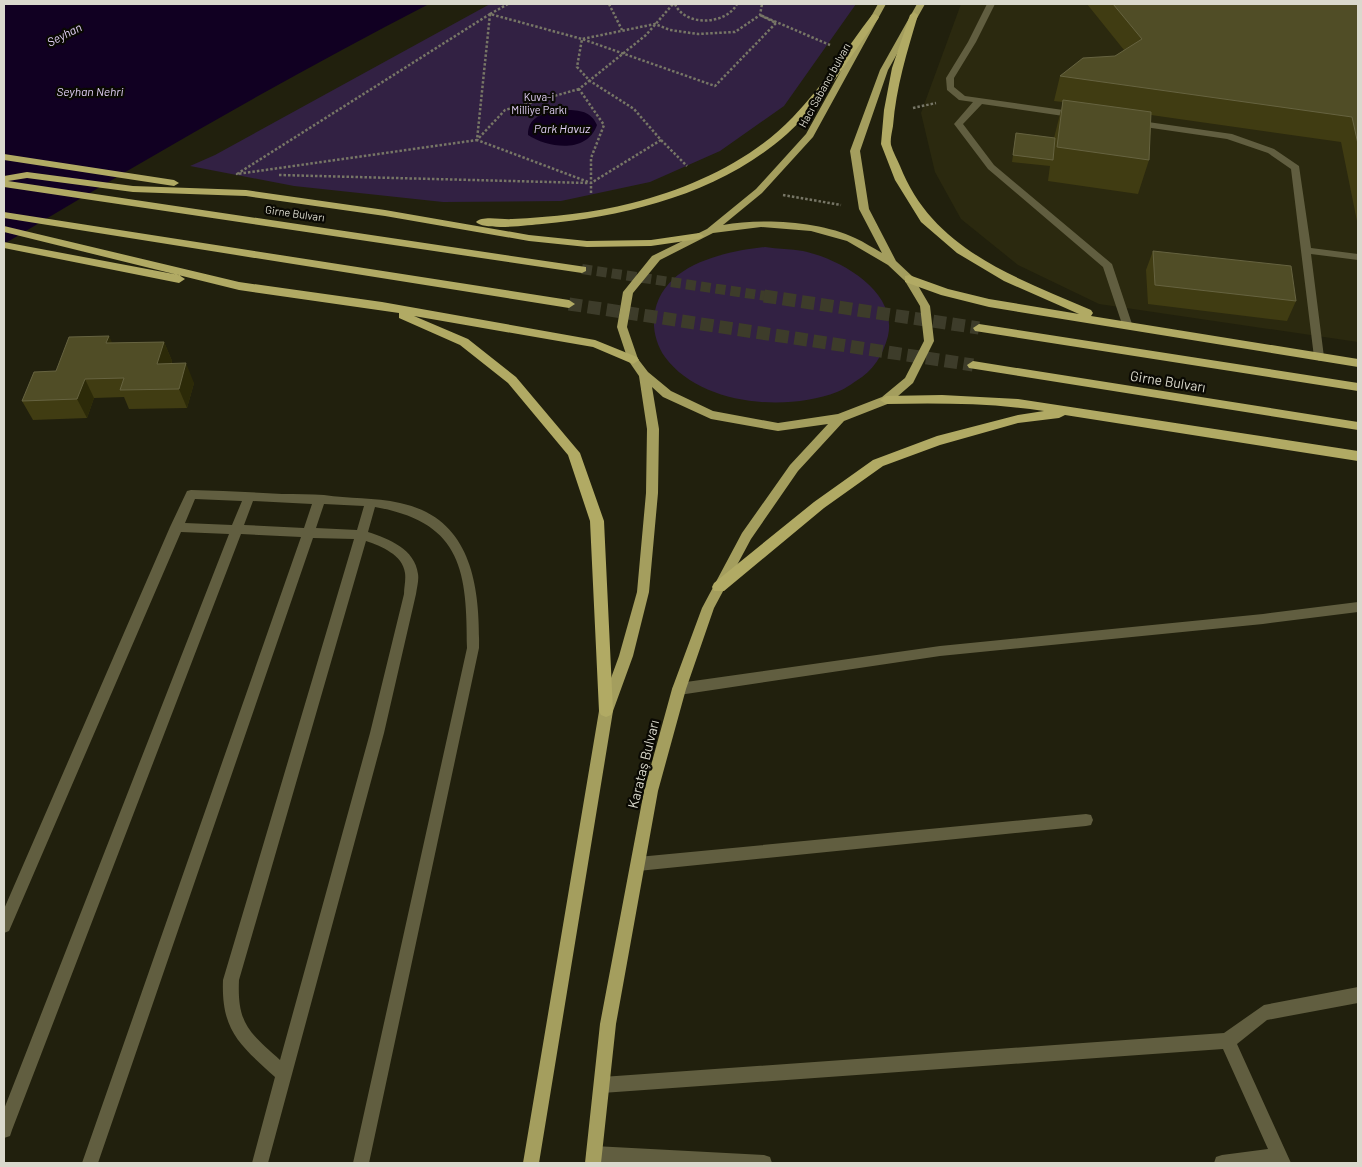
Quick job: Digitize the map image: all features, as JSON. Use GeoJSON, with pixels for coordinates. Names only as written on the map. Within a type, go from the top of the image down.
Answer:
{"type":"FeatureCollection","features":[{"type":"Feature","properties":{"kind":"highway"},"geometry":{"type":"LineString","coordinates":[[914,15],[897,68],[889,110],[886,144],[900,180],[925,220],[961,251],[1008,278],[1075,310],[1128,327]]}},
{"type":"Feature","properties":{"kind":"highway"},"geometry":{"type":"LineString","coordinates":[[385,214],[492,224],[596,215],[663,197],[703,183],[746,159],[782,132],[811,102],[875,17]]}},
{"type":"Feature","properties":{"kind":"highway"},"geometry":{"type":"LineString","coordinates":[[8,158],[385,214],[529,238],[587,244],[651,243],[699,236]]}},
{"type":"Feature","properties":{"kind":"highway"},"geometry":{"type":"LineString","coordinates":[[4,179],[27,175],[133,189],[246,193]]}},
{"type":"Feature","properties":{"kind":"highway","name":"Girne Bulvarı"},"geometry":{"type":"LineString","coordinates":[[4,184],[582,269]]}},
{"type":"Feature","properties":{"kind":"highway"},"geometry":{"type":"LineString","coordinates":[[4,215],[569,304]]}},
{"type":"Feature","properties":{"kind":"highway"},"geometry":{"type":"LineString","coordinates":[[4,229],[239,286]]}},
{"type":"Feature","properties":{"kind":"highway"},"geometry":{"type":"LineString","coordinates":[[4,244],[142,275],[239,286],[382,306],[595,344],[633,360]]}},
{"type":"Feature","properties":{"kind":"highway"},"geometry":{"type":"LineString","coordinates":[[909,279],[989,304],[1358,363]]}},
{"type":"Feature","properties":{"kind":"highway"},"geometry":{"type":"LineString","coordinates":[[382,306],[464,342],[512,380],[574,453],[597,521],[606,711]]}},
{"type":"Feature","properties":{"kind":"highway","name":"Girne Bulvarı"},"geometry":{"type":"LineString","coordinates":[[979,328],[1358,387]]}},
{"type":"Feature","properties":{"kind":"highway","name":"Girne Bulvarı"},"geometry":{"type":"LineString","coordinates":[[973,365],[1358,426]]}},
{"type":"Feature","properties":{"kind":"highway"},"geometry":{"type":"LineString","coordinates":[[886,400],[942,399],[1018,403],[1358,456]]}},
{"type":"Feature","properties":{"kind":"highway"},"geometry":{"type":"LineString","coordinates":[[720,587],[819,505],[878,463],[936,440],[1009,422],[1077,412]]}},
{"type":"Feature","properties":{"kind":"main road","name":"Hacı Sabancı bulvarı"},"geometry":{"type":"LineString","coordinates":[[710,231],[759,191],[810,135],[882,4]]}},
{"type":"Feature","properties":{"kind":"main road"},"geometry":{"type":"LineString","coordinates":[[892,263],[864,209],[855,151],[884,70],[921,4]]}},
{"type":"Feature","properties":{"kind":"main road"},"geometry":{"type":"LineString","coordinates":[[761,224],[811,228],[850,239],[892,263],[909,279],[925,306],[929,342],[909,380],[886,400],[840,418],[778,427],[711,415],[667,394],[644,375],[633,360],[622,327],[628,292],[656,258],[710,231],[735,226],[761,224]]}},
{"type":"Feature","properties":{"kind":"main road"},"geometry":{"type":"LineString","coordinates":[[531,1163],[606,711],[626,656],[643,592],[652,493],[653,429],[644,375]]}},
{"type":"Feature","properties":{"kind":"main road","name":"Karataş Bulvarı"},"geometry":{"type":"LineString","coordinates":[[594,1158],[608,1024],[651,791],[679,689],[708,608],[746,536],[794,468],[840,418]]}},
{"type":"Feature","properties":{"kind":"street"},"geometry":{"type":"LineString","coordinates":[[991,4],[972,42],[950,78],[950,88],[962,98],[1083,116]]}},
{"type":"Feature","properties":{"kind":"street"},"geometry":{"type":"LineString","coordinates":[[980,101],[958,124],[991,167],[1108,266],[1128,327]]}},
{"type":"Feature","properties":{"kind":"street"},"geometry":{"type":"LineString","coordinates":[[1122,121],[1228,136],[1272,151],[1296,168],[1319,357]]}},
{"type":"Feature","properties":{"kind":"street"},"geometry":{"type":"LineString","coordinates":[[1306,250],[1358,257]]}},
{"type":"Feature","properties":{"kind":"street"},"geometry":{"type":"LineString","coordinates":[[4,926],[191,494],[397,504],[425,516],[448,534],[456,544],[466,568],[472,595],[474,621],[473,648],[361,1163]]}},
{"type":"Feature","properties":{"kind":"street"},"geometry":{"type":"LineString","coordinates":[[4,1130],[249,496]]}},
{"type":"Feature","properties":{"kind":"street"},"geometry":{"type":"LineString","coordinates":[[90,1163],[320,499]]}},
{"type":"Feature","properties":{"kind":"street"},"geometry":{"type":"LineString","coordinates":[[284,1074],[241,1033],[232,1016],[229,998],[230,980],[371,502]]}},
{"type":"Feature","properties":{"kind":"street"},"geometry":{"type":"LineString","coordinates":[[176,527],[362,535],[390,546],[406,562],[411,571],[410,594],[377,733],[260,1163]]}},
{"type":"Feature","properties":{"kind":"street"},"geometry":{"type":"LineString","coordinates":[[679,689],[940,651],[1263,619],[1358,607]]}},
{"type":"Feature","properties":{"kind":"street"},"geometry":{"type":"LineString","coordinates":[[638,864],[1086,820]]}},
{"type":"Feature","properties":{"kind":"street"},"geometry":{"type":"LineString","coordinates":[[602,1085],[1227,1041],[1264,1013],[1358,995]]}},
{"type":"Feature","properties":{"kind":"street"},"geometry":{"type":"LineString","coordinates":[[1222,1163],[1282,1160],[1227,1041]]}},
{"type":"Feature","properties":{"kind":"street"},"geometry":{"type":"LineString","coordinates":[[594,1158],[764,1163]]}},
{"type":"Feature","properties":{"kind":"path"},"geometry":{"type":"LineString","coordinates":[[237,174],[508,4]]}},
{"type":"Feature","properties":{"kind":"path"},"geometry":{"type":"LineString","coordinates":[[609,4],[622,30]]}},
{"type":"Feature","properties":{"kind":"path"},"geometry":{"type":"LineString","coordinates":[[478,140],[505,110],[579,89],[646,35],[674,4],[678,12],[685,16],[704,20],[724,18],[732,14],[737,4]]}},
{"type":"Feature","properties":{"kind":"path"},"geometry":{"type":"LineString","coordinates":[[582,39],[655,24],[670,30],[698,34],[735,32],[760,15],[762,4]]}},
{"type":"Feature","properties":{"kind":"path"},"geometry":{"type":"LineString","coordinates":[[490,14],[582,39],[715,86],[776,23],[760,15]]}},
{"type":"Feature","properties":{"kind":"path"},"geometry":{"type":"LineString","coordinates":[[478,140],[490,14]]}},
{"type":"Feature","properties":{"kind":"path"},"geometry":{"type":"LineString","coordinates":[[760,15],[848,52]]}},
{"type":"Feature","properties":{"kind":"path"},"geometry":{"type":"LineString","coordinates":[[582,39],[576,67],[590,81],[634,109],[660,140],[703,183]]}},
{"type":"Feature","properties":{"kind":"path"},"geometry":{"type":"LineString","coordinates":[[579,89],[604,125],[591,158],[591,198],[596,215]]}},
{"type":"Feature","properties":{"kind":"path"},"geometry":{"type":"LineString","coordinates":[[237,174],[478,140],[591,183]]}},
{"type":"Feature","properties":{"kind":"path"},"geometry":{"type":"LineString","coordinates":[[277,175],[591,183],[660,140]]}},
{"type":"Feature","properties":{"kind":"path"},"geometry":{"type":"LineString","coordinates":[[237,174],[267,175]]}},
{"type":"Feature","properties":{"kind":"path"},"geometry":{"type":"LineString","coordinates":[[759,191],[864,209]]}},
{"type":"Feature","properties":{"kind":"shaded area"},"geometry":{"type":"Polygon","coordinates":[[[961,4],[1358,4],[1358,342],[1099,304],[1018,265],[961,219],[935,172],[921,113],[961,4]]]}},
{"type":"Feature","properties":{"kind":"green space","name":"Kuva-i Milliye Parkı"},"geometry":{"type":"Polygon","coordinates":[[[490,4],[856,4],[784,106],[720,151],[650,182],[561,201],[443,202],[294,186],[190,166],[215,155],[490,4]]]}},
{"type":"Feature","properties":{"kind":"green space"},"geometry":{"type":"Polygon","coordinates":[[[765,247],[803,251],[833,261],[863,280],[875,291],[884,305],[889,320],[888,336],[883,350],[876,362],[862,377],[844,389],[816,398],[793,402],[745,400],[699,386],[680,373],[662,353],[656,338],[654,318],[658,300],[667,285],[695,264],[730,253],[765,247]]]}},
{"type":"Feature","properties":{"kind":"water","name":"Seyhan Nehri"},"geometry":{"type":"Polygon","coordinates":[[[4,4],[429,4],[321,61],[214,121],[4,244],[4,4]]]}},
{"type":"Feature","properties":{"kind":"water","name":"Park Havuz"},"geometry":{"type":"Polygon","coordinates":[[[557,110],[580,111],[590,115],[597,125],[585,141],[566,146],[546,143],[528,135],[530,124],[533,120],[541,115],[557,110]]]}},
{"type":"Feature","properties":{"kind":"building"},"geometry":{"type":"Polygon","coordinates":[[[1113,4],[1358,4],[1358,144],[1352,117],[1060,76],[1083,58],[1115,56],[1142,39],[1113,4]]]}},
{"type":"Feature","properties":{"kind":"building"},"geometry":{"type":"Polygon","coordinates":[[[1063,100],[1151,112],[1149,160],[1057,147],[1063,100]]]}},
{"type":"Feature","properties":{"kind":"building"},"geometry":{"type":"Polygon","coordinates":[[[1016,133],[1055,138],[1053,160],[1013,155],[1016,133]]]}},
{"type":"Feature","properties":{"kind":"building"},"geometry":{"type":"Polygon","coordinates":[[[1153,251],[1291,266],[1296,301],[1155,285],[1153,251]]]}},
{"type":"Feature","properties":{"kind":"building"},"geometry":{"type":"Polygon","coordinates":[[[109,336],[106,343],[164,342],[157,364],[186,363],[179,389],[120,390],[124,378],[85,379],[77,399],[22,401],[34,372],[56,371],[69,337],[109,336]]]}},
{"type":"Feature","properties":{"kind":"tunnel"},"geometry":{"type":"LineString","coordinates":[[582,269],[773,297]]}},
{"type":"Feature","properties":{"kind":"tunnel"},"geometry":{"type":"LineString","coordinates":[[764,296],[979,328]]}},
{"type":"Feature","properties":{"kind":"tunnel"},"geometry":{"type":"LineString","coordinates":[[569,304],[973,365]]}},
{"type":"Feature","properties":{"kind":"water label","name":"Seyhan"},"geometry":{"type":"Point","coordinates":[64,34]}}]}
